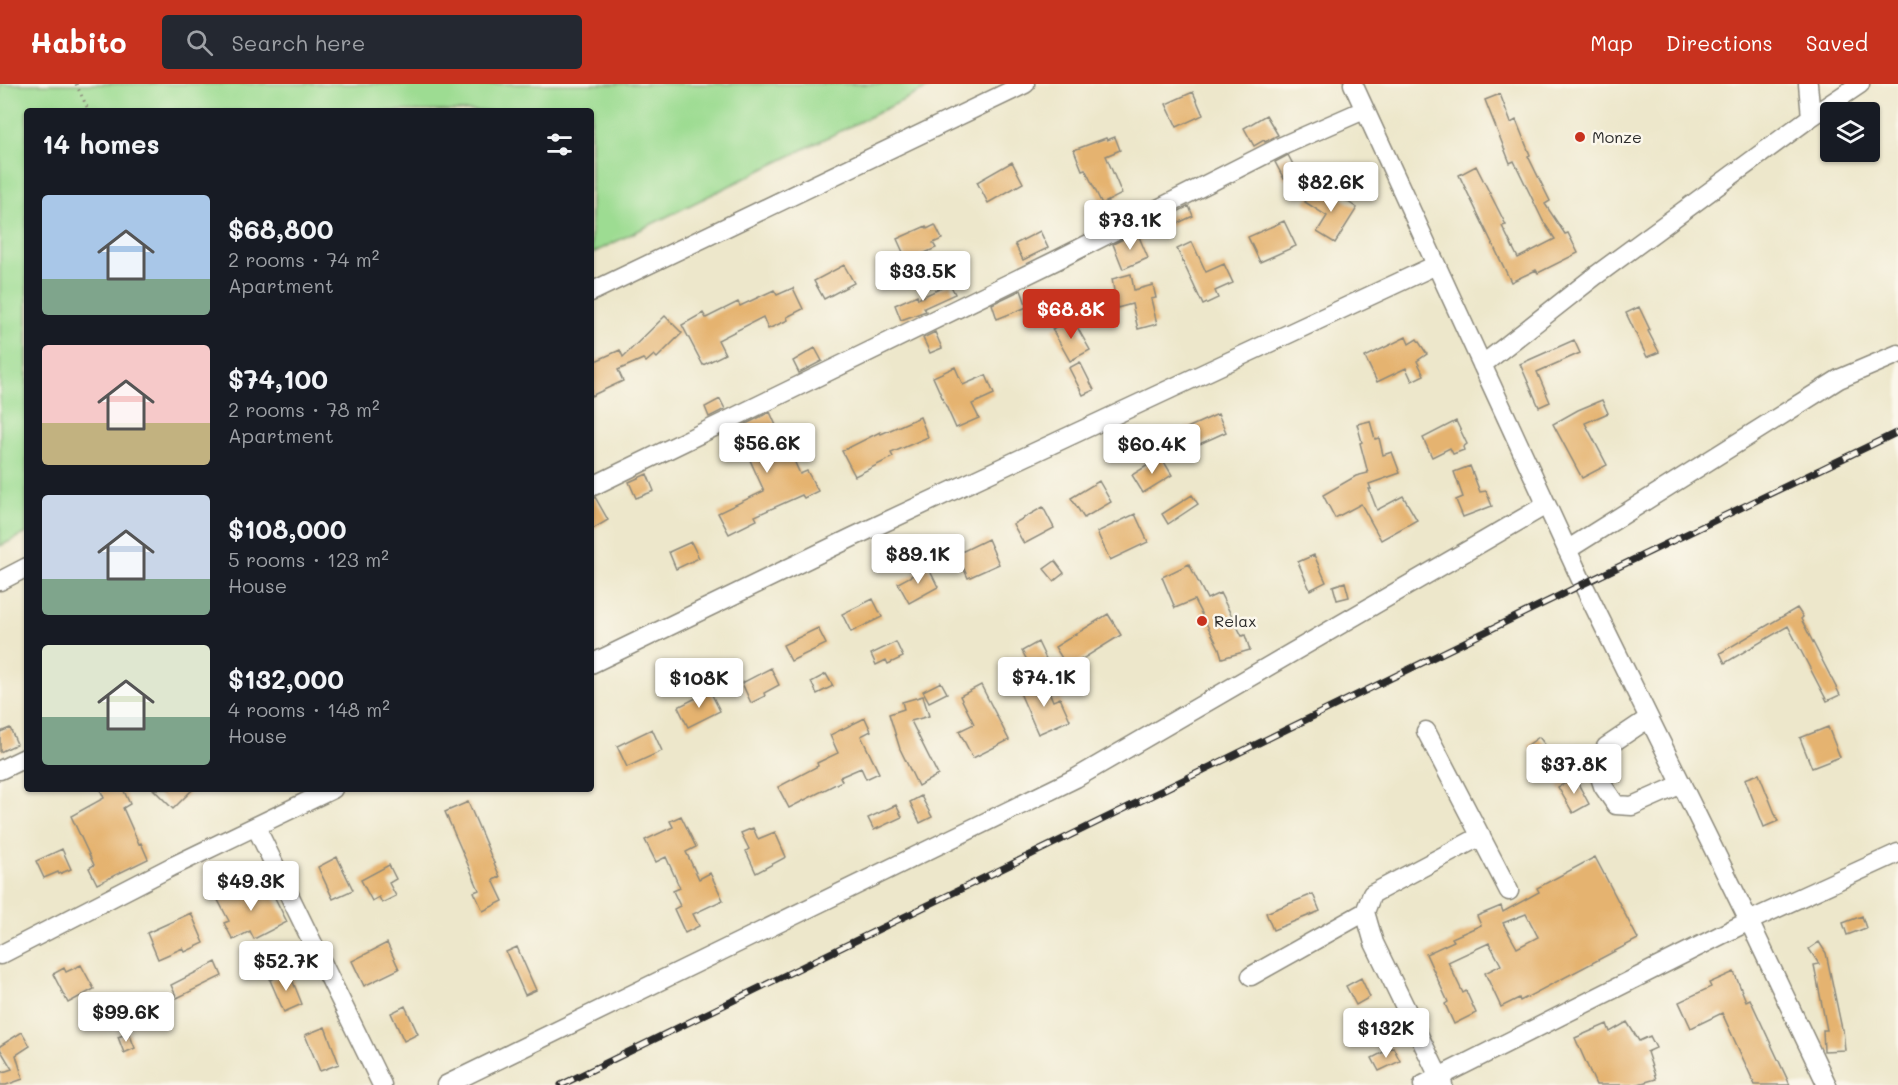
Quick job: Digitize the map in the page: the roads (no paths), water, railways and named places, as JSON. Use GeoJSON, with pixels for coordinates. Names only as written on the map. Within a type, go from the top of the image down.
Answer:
{"type":"FeatureCollection","features":[{"type":"Feature","properties":{"kind":"street"},"geometry":{"type":"LineString","coordinates":[[594,291],[1025,84]]}},
{"type":"Feature","properties":{"kind":"street"},"geometry":{"type":"LineString","coordinates":[[1353,84],[1567,550],[1749,921],[1826,1085]]}},
{"type":"Feature","properties":{"kind":"street"},"geometry":{"type":"LineString","coordinates":[[1808,84],[1811,117]]}},
{"type":"Feature","properties":{"kind":"street"},"geometry":{"type":"LineString","coordinates":[[1482,365],[1595,276],[1811,117],[1860,84]]}},
{"type":"Feature","properties":{"kind":"street"},"geometry":{"type":"LineString","coordinates":[[594,486],[1055,261],[1282,146],[1364,110]]}},
{"type":"Feature","properties":{"kind":"street"},"geometry":{"type":"LineString","coordinates":[[594,663],[853,537],[1436,265]]}},
{"type":"Feature","properties":{"kind":"street"},"geometry":{"type":"LineString","coordinates":[[1567,550],[1839,379],[1898,354]]}},
{"type":"Feature","properties":{"kind":"street"},"geometry":{"type":"LineString","coordinates":[[446,1085],[1076,778],[1546,505]]}},
{"type":"Feature","properties":{"kind":"street"},"geometry":{"type":"LineString","coordinates":[[0,581],[24,569]]}},
{"type":"Feature","properties":{"kind":"street"},"geometry":{"type":"LineString","coordinates":[[1649,718],[1606,747],[1596,765],[1603,786],[1616,805],[1632,806],[1682,784]]}},
{"type":"Feature","properties":{"kind":"street"},"geometry":{"type":"LineString","coordinates":[[1426,731],[1509,891]]}},
{"type":"Feature","properties":{"kind":"street"},"geometry":{"type":"LineString","coordinates":[[0,770],[24,758]]}},
{"type":"Feature","properties":{"kind":"street"},"geometry":{"type":"LineString","coordinates":[[0,955],[327,792]]}},
{"type":"Feature","properties":{"kind":"street"},"geometry":{"type":"LineString","coordinates":[[255,827],[382,1085]]}},
{"type":"Feature","properties":{"kind":"street"},"geometry":{"type":"LineString","coordinates":[[1481,836],[1372,894],[1365,912],[1374,943],[1435,1082],[1749,921],[1898,853]]}},
{"type":"Feature","properties":{"kind":"street"},"geometry":{"type":"LineString","coordinates":[[1251,976],[1365,912]]}},
{"type":"Feature","properties":{"kind":"railway"},"geometry":{"type":"LineString","coordinates":[[561,1085],[1898,432]]}},
{"type":"Feature","properties":{"kind":"place","name":"Monze"},"geometry":{"type":"Point","coordinates":[1580,137]}},
{"type":"Feature","properties":{"kind":"place","name":"Relax"},"geometry":{"type":"Point","coordinates":[1202,621]}}]}
